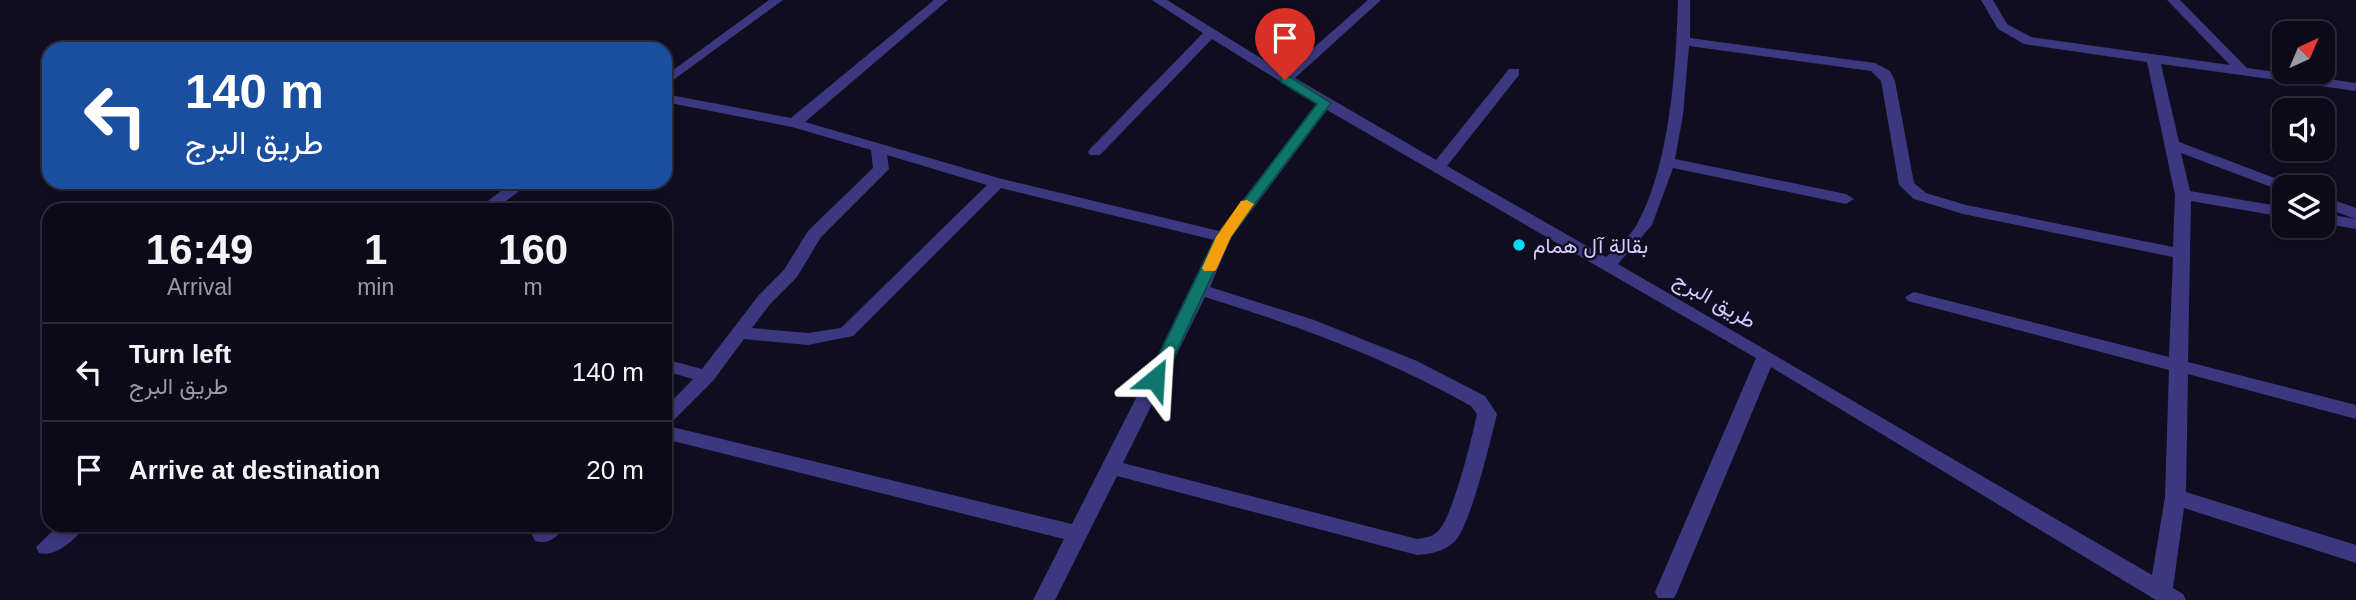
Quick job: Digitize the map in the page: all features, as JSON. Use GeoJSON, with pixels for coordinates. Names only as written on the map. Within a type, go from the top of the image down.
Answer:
{"type":"FeatureCollection","features":[{"type":"Feature","properties":{"kind":"street"},"geometry":{"type":"LineString","coordinates":[[672,77],[777,0]]}},
{"type":"Feature","properties":{"kind":"street"},"geometry":{"type":"LineString","coordinates":[[794,123],[942,0]]}},
{"type":"Feature","properties":{"kind":"street","name":"طريق البرج"},"geometry":{"type":"LineString","coordinates":[[1158,0],[1285,80],[1766,356],[2168,596]]}},
{"type":"Feature","properties":{"kind":"street"},"geometry":{"type":"LineString","coordinates":[[1285,80],[1375,0]]}},
{"type":"Feature","properties":{"kind":"street"},"geometry":{"type":"LineString","coordinates":[[1608,264],[1632,243],[1643,226],[1651,210],[1665,162],[1679,95],[1684,40],[1684,0]]}},
{"type":"Feature","properties":{"kind":"street"},"geometry":{"type":"LineString","coordinates":[[1987,0],[1994,18],[2003,30],[2015,36],[2153,59],[2356,87]]}},
{"type":"Feature","properties":{"kind":"street"},"geometry":{"type":"LineString","coordinates":[[2173,0],[2242,70]]}},
{"type":"Feature","properties":{"kind":"street"},"geometry":{"type":"LineString","coordinates":[[1095,152],[1210,33]]}},
{"type":"Feature","properties":{"kind":"street"},"geometry":{"type":"LineString","coordinates":[[1684,40],[1875,67],[1885,74],[1888,81],[1906,185],[1920,196],[1963,209],[2181,254]]}},
{"type":"Feature","properties":{"kind":"street"},"geometry":{"type":"LineString","coordinates":[[2153,59],[2183,195],[2175,498],[2168,596]]}},
{"type":"Feature","properties":{"kind":"street"},"geometry":{"type":"LineString","coordinates":[[1437,169],[1514,72]]}},
{"type":"Feature","properties":{"kind":"street"},"geometry":{"type":"LineString","coordinates":[[672,99],[794,123],[998,183],[1223,237]]}},
{"type":"Feature","properties":{"kind":"street"},"geometry":{"type":"LineString","coordinates":[[1044,600],[1075,533],[1200,290],[1223,237],[1325,103]]}},
{"type":"Feature","properties":{"kind":"street"},"geometry":{"type":"LineString","coordinates":[[2172,144],[2272,182]]}},
{"type":"Feature","properties":{"kind":"street"},"geometry":{"type":"LineString","coordinates":[[672,413],[706,377],[739,333],[791,273],[814,234],[881,169],[878,148]]}},
{"type":"Feature","properties":{"kind":"street"},"geometry":{"type":"LineString","coordinates":[[1665,162],[1846,199]]}},
{"type":"Feature","properties":{"kind":"street"},"geometry":{"type":"LineString","coordinates":[[739,333],[802,339],[832,338],[847,332],[998,183]]}},
{"type":"Feature","properties":{"kind":"street"},"geometry":{"type":"LineString","coordinates":[[494,203],[513,189]]}},
{"type":"Feature","properties":{"kind":"street"},"geometry":{"type":"LineString","coordinates":[[2183,195],[2272,210]]}},
{"type":"Feature","properties":{"kind":"street"},"geometry":{"type":"LineString","coordinates":[[2335,206],[2356,214]]}},
{"type":"Feature","properties":{"kind":"street"},"geometry":{"type":"LineString","coordinates":[[2335,220],[2356,223]]}},
{"type":"Feature","properties":{"kind":"street"},"geometry":{"type":"LineString","coordinates":[[1111,467],[1417,547],[1432,545],[1448,536],[1474,471],[1487,414],[1478,401],[1390,355],[1332,331],[1200,290]]}},
{"type":"Feature","properties":{"kind":"street"},"geometry":{"type":"LineString","coordinates":[[1914,298],[2356,412]]}},
{"type":"Feature","properties":{"kind":"street"},"geometry":{"type":"LineString","coordinates":[[1666,592],[1766,356]]}},
{"type":"Feature","properties":{"kind":"street"},"geometry":{"type":"LineString","coordinates":[[672,367],[706,377]]}},
{"type":"Feature","properties":{"kind":"street"},"geometry":{"type":"LineString","coordinates":[[672,434],[1075,533]]}},
{"type":"Feature","properties":{"kind":"street"},"geometry":{"type":"LineString","coordinates":[[2175,498],[2356,554]]}},
{"type":"Feature","properties":{"kind":"street"},"geometry":{"type":"LineString","coordinates":[[47,547],[65,532]]}},
{"type":"Feature","properties":{"kind":"slow traffic"},"geometry":{"type":"LineString","coordinates":[[1209,268],[1223,237],[1247,204]]}},
{"type":"Feature","properties":{"kind":"place","name":"بقالة آل همام"},"geometry":{"type":"Point","coordinates":[1519,245]}},
{"type":"Feature","properties":{"kind":"route"},"geometry":{"type":"LineString","coordinates":[[1155,379],[1200,290],[1223,237],[1325,103],[1285,80]]}}]}
